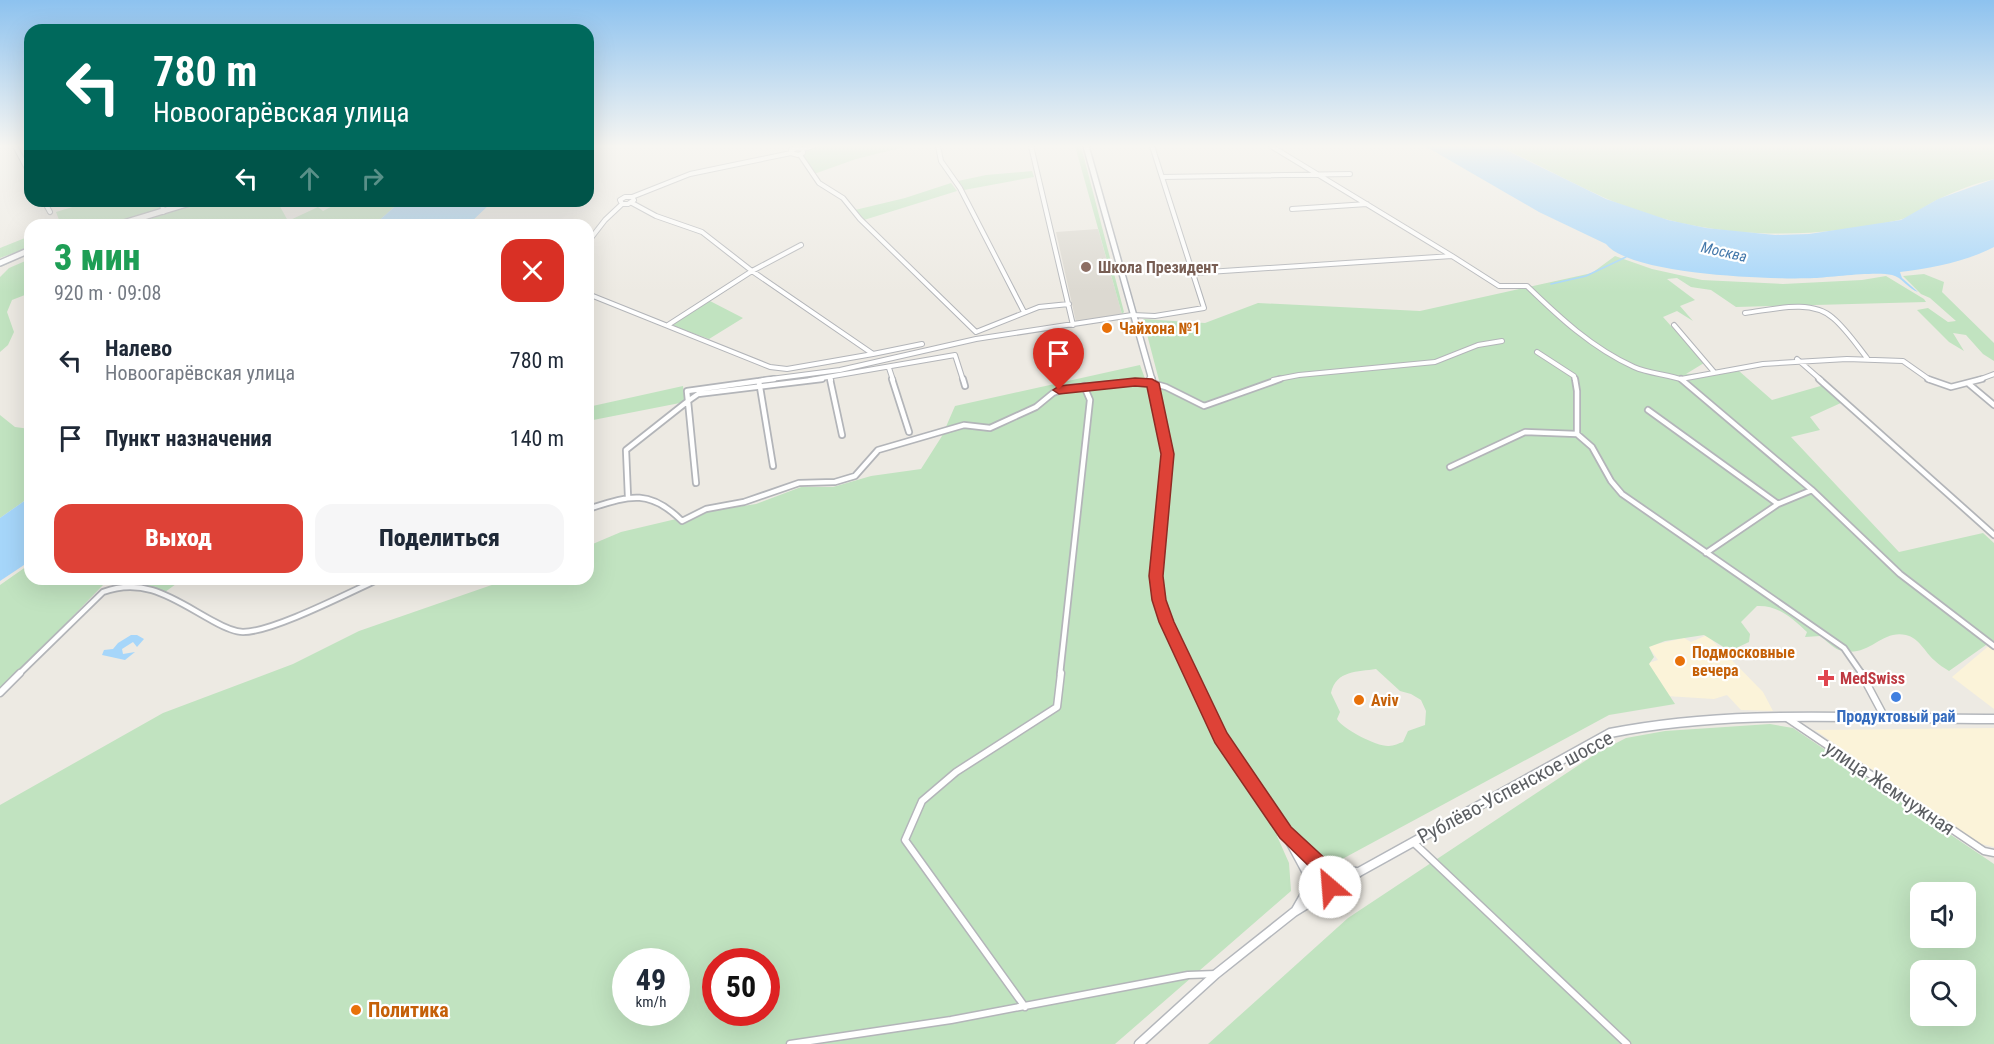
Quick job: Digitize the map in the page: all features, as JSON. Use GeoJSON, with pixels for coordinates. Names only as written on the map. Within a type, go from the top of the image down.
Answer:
{"type":"FeatureCollection","features":[{"type":"Feature","properties":{"kind":"main road"},"geometry":{"type":"LineString","coordinates":[[1099,195],[1152,383],[1167,454],[1156,576],[1159,600],[1221,738],[1286,832],[1308,875],[1317,887],[1329,889],[1330,879],[1322,867],[1286,832]]}},
{"type":"Feature","properties":{"kind":"main road"},"geometry":{"type":"LineString","coordinates":[[138,219],[178,207]]}},
{"type":"Feature","properties":{"kind":"main road"},"geometry":{"type":"LineString","coordinates":[[0,263],[24,253]]}},
{"type":"Feature","properties":{"kind":"main road","name":"Рублёво-Успенское шоссе"},"geometry":{"type":"LineString","coordinates":[[1139,1044],[1216,974],[1294,912],[1359,872],[1610,733],[1674,722],[1787,718],[1994,719]]}},
{"type":"Feature","properties":{"kind":"main road"},"geometry":{"type":"LineString","coordinates":[[1294,912],[1304,896],[1308,875],[1312,868],[1322,867],[1343,872],[1359,872]]}},
{"type":"Feature","properties":{"kind":"street"},"geometry":{"type":"LineString","coordinates":[[594,234],[622,204],[640,195]]}},
{"type":"Feature","properties":{"kind":"street"},"geometry":{"type":"LineString","coordinates":[[837,195],[846,201],[860,219],[976,332],[1039,307],[1069,304]]}},
{"type":"Feature","properties":{"kind":"street"},"geometry":{"type":"LineString","coordinates":[[963,195],[1024,312]]}},
{"type":"Feature","properties":{"kind":"street"},"geometry":{"type":"LineString","coordinates":[[1043,195],[1074,325]]}},
{"type":"Feature","properties":{"kind":"street"},"geometry":{"type":"LineString","coordinates":[[628,497],[626,450],[698,394],[840,370],[952,344],[1132,315],[1155,316],[1204,308],[1168,195]]}},
{"type":"Feature","properties":{"kind":"street"},"geometry":{"type":"LineString","coordinates":[[1351,195],[1499,286],[1527,286],[1560,319],[1596,347],[1640,370],[1662,377],[1681,379],[1797,359],[1867,358],[1910,363],[1928,379],[1944,387],[1952,388],[1969,384],[1994,374]]}},
{"type":"Feature","properties":{"kind":"street"},"geometry":{"type":"LineString","coordinates":[[622,204],[620,202],[623,198],[632,200],[656,216],[702,232],[752,271],[873,354]]}},
{"type":"Feature","properties":{"kind":"street"},"geometry":{"type":"LineString","coordinates":[[1292,209],[1367,204]]}},
{"type":"Feature","properties":{"kind":"street"},"geometry":{"type":"LineString","coordinates":[[47,207],[50,212]]}},
{"type":"Feature","properties":{"kind":"street"},"geometry":{"type":"LineString","coordinates":[[163,207],[163,212]]}},
{"type":"Feature","properties":{"kind":"street"},"geometry":{"type":"LineString","coordinates":[[668,325],[752,271],[801,246]]}},
{"type":"Feature","properties":{"kind":"street"},"geometry":{"type":"LineString","coordinates":[[1193,273],[1452,256]]}},
{"type":"Feature","properties":{"kind":"street"},"geometry":{"type":"LineString","coordinates":[[594,296],[770,367],[787,369],[922,344]]}},
{"type":"Feature","properties":{"kind":"street"},"geometry":{"type":"LineString","coordinates":[[1745,313],[1787,308],[1820,309],[1832,317],[1867,358]]}},
{"type":"Feature","properties":{"kind":"street"},"geometry":{"type":"LineString","coordinates":[[1674,325],[1714,372]]}},
{"type":"Feature","properties":{"kind":"street"},"geometry":{"type":"LineString","coordinates":[[594,507],[628,497],[657,499],[671,508],[682,521],[706,509],[744,502],[799,483],[836,482],[855,476],[878,450],[964,425],[990,428],[1036,407],[1059,390],[1135,382],[1152,383],[1166,387],[1204,406],[1270,381],[1299,375],[1435,362],[1478,345],[1502,341]]}},
{"type":"Feature","properties":{"kind":"street"},"geometry":{"type":"LineString","coordinates":[[952,344],[965,386]]}},
{"type":"Feature","properties":{"kind":"street"},"geometry":{"type":"LineString","coordinates":[[1537,352],[1574,375],[1577,391],[1577,434]]}},
{"type":"Feature","properties":{"kind":"street"},"geometry":{"type":"LineString","coordinates":[[696,483],[687,391],[830,378],[955,356]]}},
{"type":"Feature","properties":{"kind":"street"},"geometry":{"type":"LineString","coordinates":[[1797,359],[1994,535]]}},
{"type":"Feature","properties":{"kind":"street"},"geometry":{"type":"LineString","coordinates":[[889,368],[909,432]]}},
{"type":"Feature","properties":{"kind":"street"},"geometry":{"type":"LineString","coordinates":[[830,378],[842,435]]}},
{"type":"Feature","properties":{"kind":"street"},"geometry":{"type":"LineString","coordinates":[[1681,379],[1812,490],[1928,598],[1994,646]]}},
{"type":"Feature","properties":{"kind":"street"},"geometry":{"type":"LineString","coordinates":[[760,384],[774,466]]}},
{"type":"Feature","properties":{"kind":"street"},"geometry":{"type":"LineString","coordinates":[[1969,384],[1994,405]]}},
{"type":"Feature","properties":{"kind":"street"},"geometry":{"type":"LineString","coordinates":[[1025,1007],[905,840],[922,801],[956,772],[1057,707],[1090,400],[1084,386]]}},
{"type":"Feature","properties":{"kind":"street"},"geometry":{"type":"LineString","coordinates":[[1648,410],[1778,504]]}},
{"type":"Feature","properties":{"kind":"street"},"geometry":{"type":"LineString","coordinates":[[1450,467],[1525,432],[1577,434],[1592,447],[1611,481],[1622,494],[1845,648],[1855,660],[1871,696],[1885,718]]}},
{"type":"Feature","properties":{"kind":"street"},"geometry":{"type":"LineString","coordinates":[[1706,552],[1778,504],[1812,490]]}},
{"type":"Feature","properties":{"kind":"street"},"geometry":{"type":"LineString","coordinates":[[0,693],[103,592],[120,585]]}},
{"type":"Feature","properties":{"kind":"street"},"geometry":{"type":"LineString","coordinates":[[128,585],[164,594],[235,631],[251,631],[267,628],[365,585]]}},
{"type":"Feature","properties":{"kind":"street","name":"улица Жемчужная"},"geometry":{"type":"LineString","coordinates":[[1787,718],[1984,851],[1994,853]]}},
{"type":"Feature","properties":{"kind":"street"},"geometry":{"type":"LineString","coordinates":[[1413,842],[1627,1044]]}},
{"type":"Feature","properties":{"kind":"street"},"geometry":{"type":"LineString","coordinates":[[790,1044],[1025,1007],[1188,975],[1216,974]]}},
{"type":"Feature","properties":{"kind":"shaded area","name":"Школа Президент"},"geometry":{"type":"Polygon","coordinates":[[[1098,229],[1122,314],[1076,322],[1056,232],[1098,229]]]}},
{"type":"Feature","properties":{"kind":"shaded area"},"geometry":{"type":"Polygon","coordinates":[[[1707,635],[1763,692],[1773,711],[1741,710],[1727,695],[1714,699],[1666,696],[1645,664],[1658,660],[1648,646],[1684,638],[1691,642],[1707,635]]]}},
{"type":"Feature","properties":{"kind":"shaded area"},"geometry":{"type":"Polygon","coordinates":[[[1991,644],[1994,647],[1994,709],[1952,677],[1991,644]]]}},
{"type":"Feature","properties":{"kind":"shaded area"},"geometry":{"type":"Polygon","coordinates":[[[1994,728],[1994,847],[1977,843],[1815,730],[1994,728]]]}},
{"type":"Feature","properties":{"kind":"green space"},"geometry":{"type":"Polygon","coordinates":[[[915,195],[945,195],[864,220],[855,210],[915,195]]]}},
{"type":"Feature","properties":{"kind":"green space"},"geometry":{"type":"Polygon","coordinates":[[[1089,195],[1094,195],[1124,312],[1122,314],[1089,195]]]}},
{"type":"Feature","properties":{"kind":"green space"},"geometry":{"type":"Polygon","coordinates":[[[1598,195],[1949,195],[1899,220],[1825,232],[1787,234],[1713,229],[1676,222],[1640,212],[1598,195]]]}},
{"type":"Feature","properties":{"kind":"green space"},"geometry":{"type":"Polygon","coordinates":[[[72,207],[167,207],[128,219],[59,219],[56,212],[72,207]]]}},
{"type":"Feature","properties":{"kind":"green space"},"geometry":{"type":"Polygon","coordinates":[[[187,207],[280,207],[287,219],[150,219],[187,207]]]}},
{"type":"Feature","properties":{"kind":"green space"},"geometry":{"type":"Polygon","coordinates":[[[318,207],[323,211],[331,207],[394,207],[381,219],[292,219],[318,207]]]}},
{"type":"Feature","properties":{"kind":"green space"},"geometry":{"type":"Polygon","coordinates":[[[24,238],[24,249],[0,258],[0,248],[24,238]]]}},
{"type":"Feature","properties":{"kind":"green space"},"geometry":{"type":"Polygon","coordinates":[[[1615,256],[1652,269],[1702,280],[1783,284],[1862,280],[1886,276],[1926,302],[1736,307],[1711,290],[1691,287],[1677,278],[1667,279],[1695,300],[1680,306],[1693,321],[1677,311],[1663,317],[1704,363],[1686,374],[1739,371],[1772,400],[1824,385],[1843,402],[1810,417],[1820,430],[1791,437],[1899,552],[1983,533],[1994,543],[1994,642],[1986,645],[1949,671],[1931,657],[1915,639],[1906,635],[1889,636],[1867,648],[1849,652],[1834,648],[1820,636],[1805,637],[1807,632],[1784,613],[1765,606],[1757,606],[1741,622],[1750,634],[1749,642],[1730,651],[1704,635],[1665,641],[1649,647],[1654,657],[1649,664],[1675,704],[1609,715],[1333,864],[1316,856],[1289,830],[1277,836],[1289,863],[1291,891],[1115,1044],[0,1044],[0,805],[163,713],[293,664],[359,631],[492,585],[594,585],[594,543],[621,532],[710,511],[756,504],[801,487],[833,487],[871,476],[921,469],[942,436],[955,406],[1140,365],[1148,387],[1161,388],[1143,319],[1205,323],[1258,303],[1420,311],[1592,273],[1615,256]],[[1376,669],[1343,676],[1334,685],[1331,693],[1340,712],[1337,719],[1340,723],[1369,741],[1384,746],[1393,746],[1403,742],[1408,731],[1425,725],[1426,711],[1421,700],[1400,691],[1376,669]]]}},
{"type":"Feature","properties":{"kind":"green space"},"geometry":{"type":"Polygon","coordinates":[[[24,262],[24,295],[12,300],[7,312],[14,332],[8,345],[0,352],[0,277],[9,268],[24,262]]]}},
{"type":"Feature","properties":{"kind":"green space"},"geometry":{"type":"Polygon","coordinates":[[[1924,274],[1944,282],[1942,292],[1994,343],[1994,361],[1983,354],[1966,335],[1953,333],[1964,351],[1949,342],[1917,310],[1928,308],[1948,322],[1956,321],[1930,298],[1921,294],[1903,276],[1924,274]]]}},
{"type":"Feature","properties":{"kind":"green space"},"geometry":{"type":"Polygon","coordinates":[[[710,301],[743,318],[709,339],[673,326],[675,323],[710,301]]]}},
{"type":"Feature","properties":{"kind":"green space"},"geometry":{"type":"Polygon","coordinates":[[[683,386],[685,402],[594,420],[594,406],[683,386]]]}},
{"type":"Feature","properties":{"kind":"green space"},"geometry":{"type":"Polygon","coordinates":[[[0,415],[15,427],[24,428],[24,501],[0,518],[0,415]]]}},
{"type":"Feature","properties":{"kind":"green space"},"geometry":{"type":"Polygon","coordinates":[[[24,568],[24,585],[103,585],[0,691],[0,585],[24,568]]]}},
{"type":"Feature","properties":{"kind":"green space"},"geometry":{"type":"Polygon","coordinates":[[[140,585],[175,585],[165,592],[140,585]]]}},
{"type":"Feature","properties":{"kind":"green space"},"geometry":{"type":"Polygon","coordinates":[[[1770,724],[1793,728],[1994,864],[1994,1044],[1208,1044],[1348,918],[1597,753],[1626,738],[1665,731],[1770,724]]]}},
{"type":"Feature","properties":{"kind":"water","name":"Москва"},"geometry":{"type":"Polygon","coordinates":[[[1509,195],[1597,195],[1668,220],[1706,228],[1775,235],[1809,234],[1901,220],[1950,195],[1994,195],[1994,247],[1948,264],[1900,272],[1902,278],[1918,292],[1896,276],[1885,274],[1768,278],[1704,273],[1643,263],[1620,254],[1606,244],[1539,212],[1509,195]]]}},
{"type":"Feature","properties":{"kind":"water"},"geometry":{"type":"Polygon","coordinates":[[[394,207],[487,207],[474,219],[381,219],[394,207]]]}},
{"type":"Feature","properties":{"kind":"water"},"geometry":{"type":"Polygon","coordinates":[[[24,501],[24,565],[0,581],[0,518],[24,501]]]}},
{"type":"Feature","properties":{"kind":"water"},"geometry":{"type":"Polygon","coordinates":[[[131,635],[144,639],[137,647],[133,642],[122,649],[123,654],[135,652],[125,660],[102,655],[104,650],[113,649],[131,635]]]}},
{"type":"Feature","properties":{"kind":"waterway"},"geometry":{"type":"LineString","coordinates":[[1551,284],[1586,276],[1626,257]]}},
{"type":"Feature","properties":{"kind":"place","name":"Школа Президент"},"geometry":{"type":"Point","coordinates":[1086,267]}},
{"type":"Feature","properties":{"kind":"place","name":"Чайхона №1"},"geometry":{"type":"Point","coordinates":[1107,328]}},
{"type":"Feature","properties":{"kind":"place","name":"Подмосковные вечера"},"geometry":{"type":"Point","coordinates":[1680,661]}},
{"type":"Feature","properties":{"kind":"place","name":"MedSwiss"},"geometry":{"type":"Point","coordinates":[1826,678]}},
{"type":"Feature","properties":{"kind":"place","name":"Продуктовый рай"},"geometry":{"type":"Point","coordinates":[1896,697]}},
{"type":"Feature","properties":{"kind":"place","name":"Aviv"},"geometry":{"type":"Point","coordinates":[1359,700]}},
{"type":"Feature","properties":{"kind":"place","name":"Политика"},"geometry":{"type":"Point","coordinates":[356,1010]}},
{"type":"Feature","properties":{"kind":"route"},"geometry":{"type":"LineString","coordinates":[[1059,390],[1135,382],[1152,383],[1167,454],[1156,576],[1159,600],[1221,738],[1286,832],[1325,870],[1330,879],[1330,887]]}}]}
